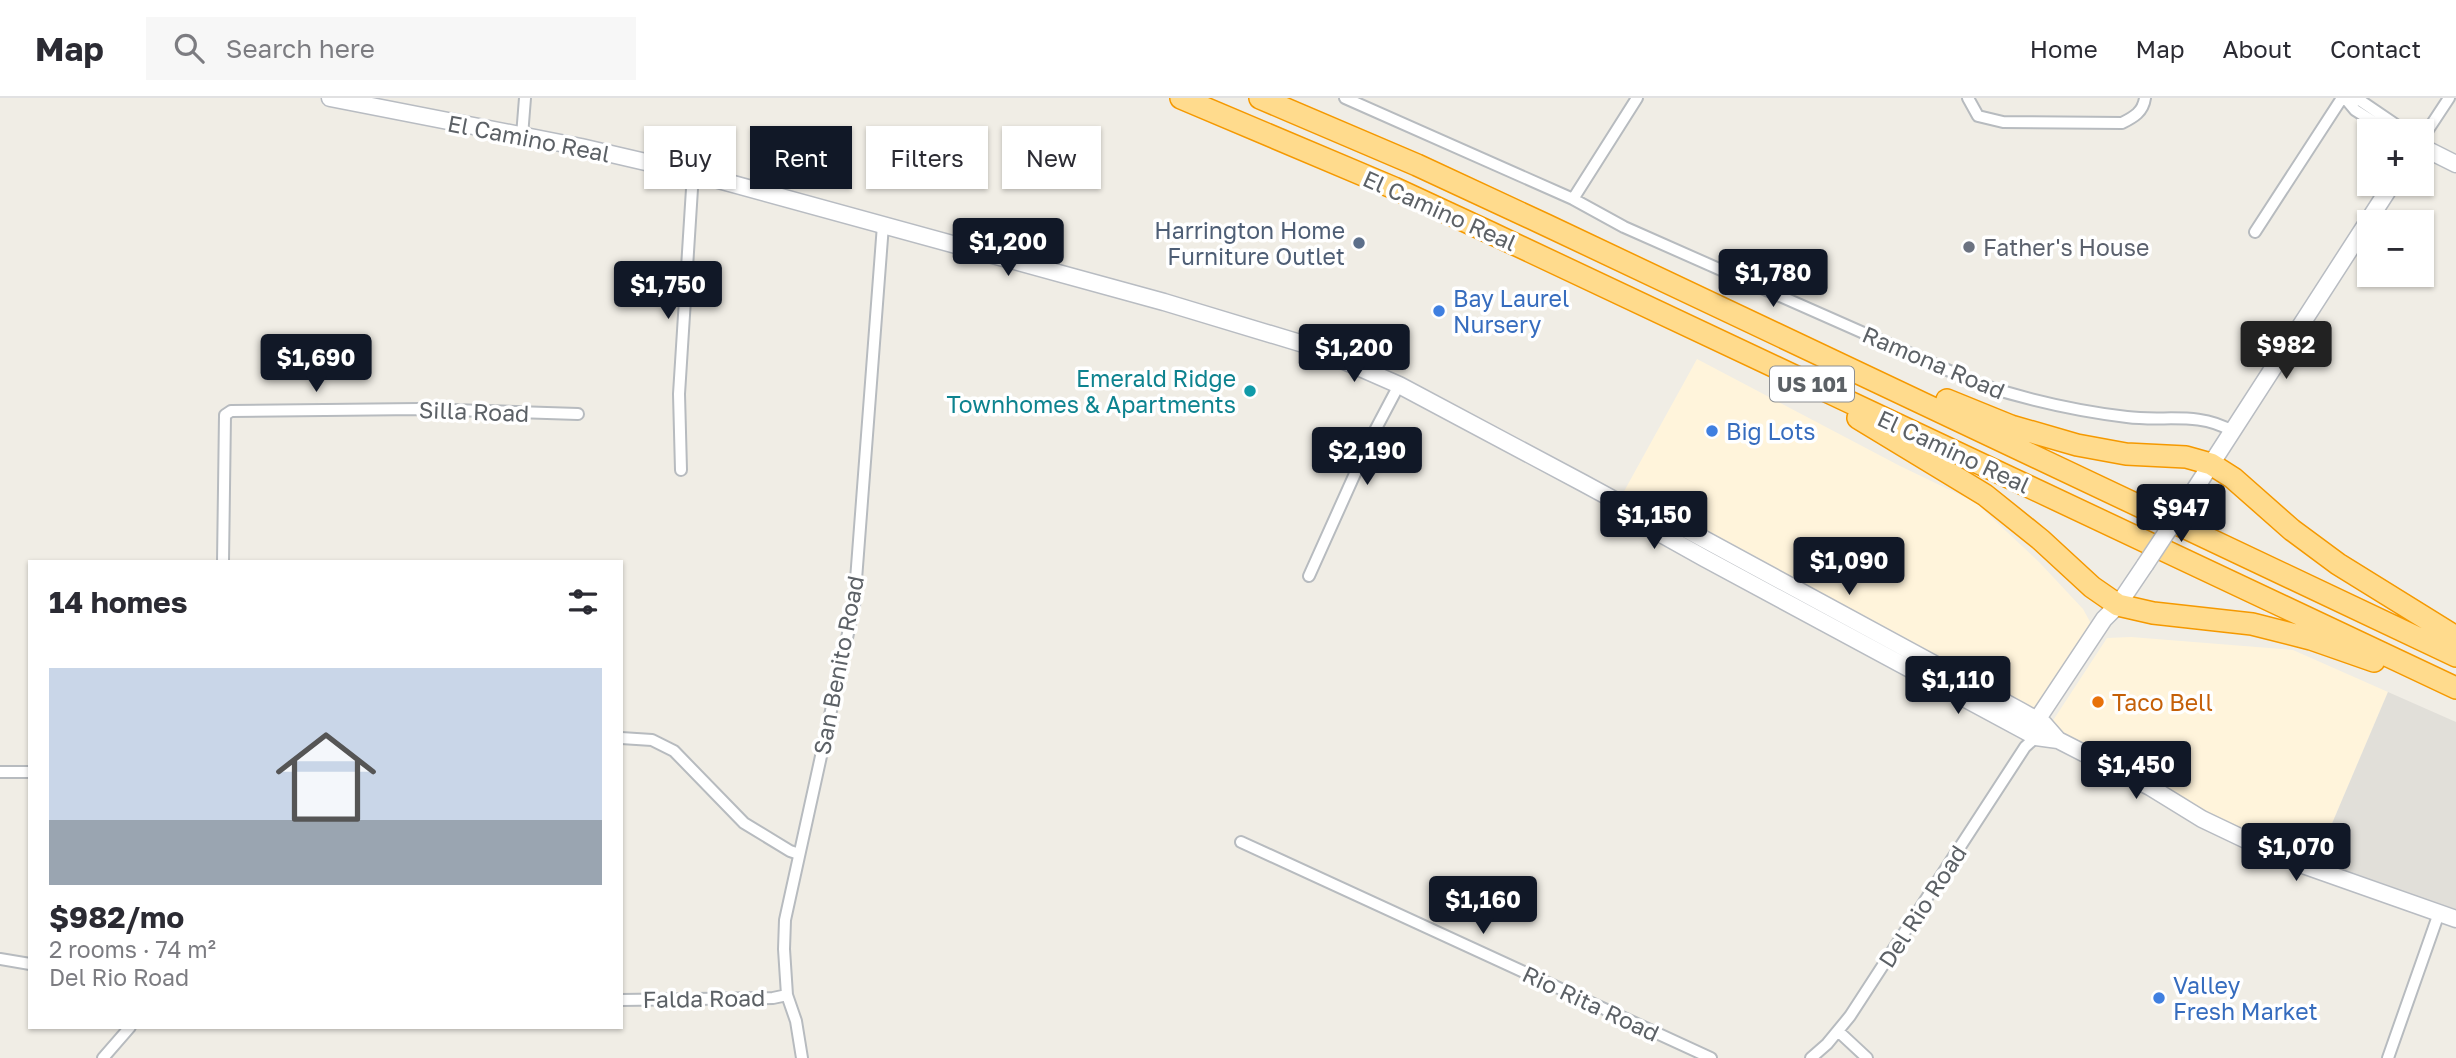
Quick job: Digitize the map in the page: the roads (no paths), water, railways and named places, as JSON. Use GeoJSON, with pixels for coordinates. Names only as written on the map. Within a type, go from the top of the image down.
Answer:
{"type":"FeatureCollection","features":[{"type":"Feature","properties":{"kind":"highway","name":"El Camino Real"},"geometry":{"type":"LineString","coordinates":[[1181,98],[1394,188],[2447,684]]}},
{"type":"Feature","properties":{"kind":"highway","name":"El Camino Real"},"geometry":{"type":"LineString","coordinates":[[1260,98],[1417,165],[2456,656]]}},
{"type":"Feature","properties":{"kind":"highway"},"geometry":{"type":"LineString","coordinates":[[1777,367],[1985,495],[2041,540],[2092,587],[2118,605],[2134,610],[2221,619],[2272,628],[2447,684]]}},
{"type":"Feature","properties":{"kind":"highway"},"geometry":{"type":"LineString","coordinates":[[1878,382],[1947,400],[2011,426],[2077,445],[2126,454],[2186,457],[2211,464],[2233,478],[2284,523],[2337,564],[2456,638]]}},
{"type":"Feature","properties":{"kind":"main road","name":"El Camino Real"},"geometry":{"type":"LineString","coordinates":[[330,98],[644,162]]}},
{"type":"Feature","properties":{"kind":"main road"},"geometry":{"type":"LineString","coordinates":[[2434,152],[2456,164]]}},
{"type":"Feature","properties":{"kind":"main road","name":"El Camino Real"},"geometry":{"type":"LineString","coordinates":[[736,185],[1275,334],[1346,360],[1399,385],[1631,509],[1645,525],[2034,732],[2058,740],[2150,787],[2202,819],[2300,864],[2456,919]]}},
{"type":"Feature","properties":{"kind":"main road","name":"Del Rio Road"},"geometry":{"type":"LineString","coordinates":[[2034,732],[2104,619],[2118,605],[2145,565],[2384,196]]}},
{"type":"Feature","properties":{"kind":"street"},"geometry":{"type":"LineString","coordinates":[[523,136],[525,98]]}},
{"type":"Feature","properties":{"kind":"street","name":"Ramona Road"},"geometry":{"type":"LineString","coordinates":[[1345,98],[1573,199],[1624,227],[1979,384],[2022,398],[2080,410],[2132,418],[2206,419],[2232,431]]}},
{"type":"Feature","properties":{"kind":"street"},"geometry":{"type":"LineString","coordinates":[[1573,199],[1637,98]]}},
{"type":"Feature","properties":{"kind":"street"},"geometry":{"type":"LineString","coordinates":[[1968,98],[1978,116],[2003,122],[2122,122],[2136,116],[2145,98]]}},
{"type":"Feature","properties":{"kind":"street"},"geometry":{"type":"LineString","coordinates":[[2346,98],[2355,110],[2369,119]]}},
{"type":"Feature","properties":{"kind":"street"},"geometry":{"type":"LineString","coordinates":[[2346,98],[2361,101],[2387,119]]}},
{"type":"Feature","properties":{"kind":"street"},"geometry":{"type":"LineString","coordinates":[[2255,232],[2346,98]]}},
{"type":"Feature","properties":{"kind":"street"},"geometry":{"type":"LineString","coordinates":[[2434,121],[2449,98]]}},
{"type":"Feature","properties":{"kind":"street"},"geometry":{"type":"LineString","coordinates":[[681,470],[679,394],[693,189]]}},
{"type":"Feature","properties":{"kind":"street","name":"San Benito Road"},"geometry":{"type":"LineString","coordinates":[[802,1058],[796,1021],[787,995],[785,920],[854,607],[883,225]]}},
{"type":"Feature","properties":{"kind":"street"},"geometry":{"type":"LineString","coordinates":[[1309,576],[1371,438],[1399,385]]}},
{"type":"Feature","properties":{"kind":"street","name":"Silla Road"},"geometry":{"type":"LineString","coordinates":[[223,560],[225,415],[230,411],[419,409],[578,414]]}},
{"type":"Feature","properties":{"kind":"street","name":"Del Rio Road"},"geometry":{"type":"LineString","coordinates":[[1811,1058],[1839,1031],[1861,1000],[2034,732]]}},
{"type":"Feature","properties":{"kind":"street"},"geometry":{"type":"LineString","coordinates":[[623,738],[652,740],[667,747],[695,771],[744,823],[799,854]]}},
{"type":"Feature","properties":{"kind":"street"},"geometry":{"type":"LineString","coordinates":[[0,772],[28,772]]}},
{"type":"Feature","properties":{"kind":"street","name":"Rio Rita Road"},"geometry":{"type":"LineString","coordinates":[[1241,842],[1712,1058]]}},
{"type":"Feature","properties":{"kind":"street"},"geometry":{"type":"LineString","coordinates":[[2388,1058],[2439,913]]}},
{"type":"Feature","properties":{"kind":"street"},"geometry":{"type":"LineString","coordinates":[[0,959],[28,964]]}},
{"type":"Feature","properties":{"kind":"street","name":"Falda Road"},"geometry":{"type":"LineString","coordinates":[[623,1000],[773,998],[787,995]]}},
{"type":"Feature","properties":{"kind":"street"},"geometry":{"type":"LineString","coordinates":[[103,1058],[128,1029]]}},
{"type":"Feature","properties":{"kind":"street"},"geometry":{"type":"LineString","coordinates":[[1839,1031],[1867,1058]]}},
{"type":"Feature","properties":{"kind":"place","name":"Harrington Home Furniture Outlet"},"geometry":{"type":"Point","coordinates":[1359,243]}},
{"type":"Feature","properties":{"kind":"place","name":"Father's House"},"geometry":{"type":"Point","coordinates":[1969,247]}},
{"type":"Feature","properties":{"kind":"place","name":"Bay Laurel Nursery"},"geometry":{"type":"Point","coordinates":[1439,311]}},
{"type":"Feature","properties":{"kind":"place","name":"Emerald Ridge Townhomes & Apartments"},"geometry":{"type":"Point","coordinates":[1250,391]}},
{"type":"Feature","properties":{"kind":"place","name":"Big Lots"},"geometry":{"type":"Point","coordinates":[1712,431]}},
{"type":"Feature","properties":{"kind":"place","name":"Taco Bell"},"geometry":{"type":"Point","coordinates":[2098,702]}},
{"type":"Feature","properties":{"kind":"place","name":"Valley Fresh Market"},"geometry":{"type":"Point","coordinates":[2159,998]}}]}
